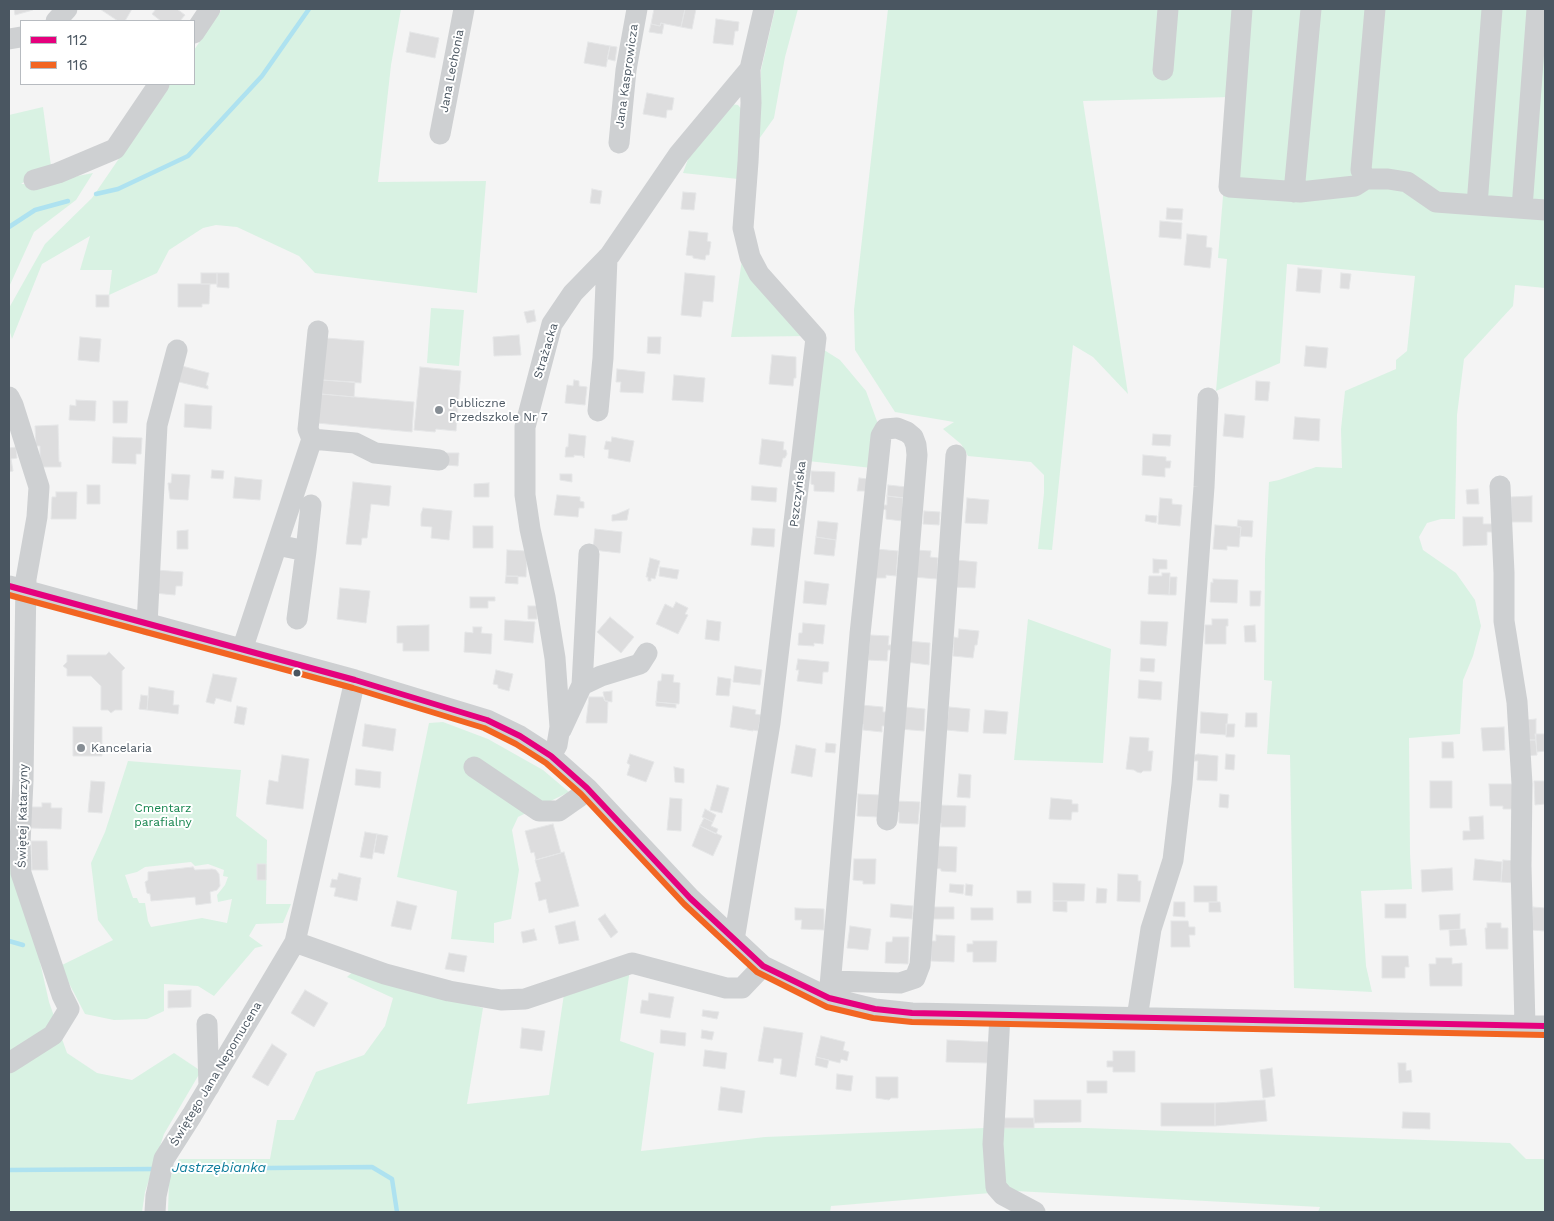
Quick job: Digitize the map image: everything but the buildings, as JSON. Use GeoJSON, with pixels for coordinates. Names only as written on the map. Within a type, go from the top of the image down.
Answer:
{"type":"FeatureCollection","features":[{"type":"Feature","properties":{"kind":"street"},"geometry":{"type":"LineString","coordinates":[[57,20],[67,9]]}},
{"type":"Feature","properties":{"kind":"street"},"geometry":{"type":"LineString","coordinates":[[195,32],[210,9]]}},
{"type":"Feature","properties":{"kind":"street","name":"Jana Lechonia"},"geometry":{"type":"LineString","coordinates":[[440,134],[464,9]]}},
{"type":"Feature","properties":{"kind":"street","name":"Jana Kasprowicza"},"geometry":{"type":"LineString","coordinates":[[618,143],[626,70],[637,9]]}},
{"type":"Feature","properties":{"kind":"street","name":"Strażacka"},"geometry":{"type":"LineString","coordinates":[[556,745],[560,726],[555,658],[525,495],[525,427],[552,324],[573,293],[607,258],[679,154],[750,69],[764,9]]}},
{"type":"Feature","properties":{"kind":"street"},"geometry":{"type":"LineString","coordinates":[[1163,70],[1168,9]]}},
{"type":"Feature","properties":{"kind":"street"},"geometry":{"type":"LineString","coordinates":[[1242,9],[1229,187],[1294,192],[1355,186],[1366,179],[1388,179],[1407,182],[1436,202],[1545,210]]}},
{"type":"Feature","properties":{"kind":"street"},"geometry":{"type":"LineString","coordinates":[[1294,192],[1311,9]]}},
{"type":"Feature","properties":{"kind":"street"},"geometry":{"type":"LineString","coordinates":[[1366,179],[1361,170],[1375,9]]}},
{"type":"Feature","properties":{"kind":"street"},"geometry":{"type":"LineString","coordinates":[[1477,205],[1492,9]]}},
{"type":"Feature","properties":{"kind":"street"},"geometry":{"type":"LineString","coordinates":[[1522,208],[1537,9]]}},
{"type":"Feature","properties":{"kind":"street","name":"Pszczyńska"},"geometry":{"type":"LineString","coordinates":[[734,940],[770,723],[816,338],[759,274],[750,257],[743,228],[751,103],[750,69]]}},
{"type":"Feature","properties":{"kind":"street"},"geometry":{"type":"LineString","coordinates":[[34,180],[58,173],[114,149],[158,85]]}},
{"type":"Feature","properties":{"kind":"street"},"geometry":{"type":"LineString","coordinates":[[598,411],[603,358],[607,258]]}},
{"type":"Feature","properties":{"kind":"street"},"geometry":{"type":"LineString","coordinates":[[242,650],[312,439],[308,429],[318,331]]}},
{"type":"Feature","properties":{"kind":"street"},"geometry":{"type":"LineString","coordinates":[[147,624],[157,425],[177,350]]}},
{"type":"Feature","properties":{"kind":"street"},"geometry":{"type":"LineString","coordinates":[[9,397],[39,487],[37,517],[26,578],[17,589],[355,680],[487,720],[520,736],[556,745],[587,788],[690,898],[763,966],[830,989],[875,1009],[912,1013],[1535,1026],[1521,866],[1522,784],[1517,702],[1504,621],[1500,486]]}},
{"type":"Feature","properties":{"kind":"street"},"geometry":{"type":"LineString","coordinates":[[1137,1018],[1151,929],[1173,860],[1182,784],[1204,487],[1208,398]]}},
{"type":"Feature","properties":{"kind":"street"},"geometry":{"type":"LineString","coordinates":[[830,989],[860,634],[881,436],[885,429],[897,428],[913,437],[917,455],[887,820]]}},
{"type":"Feature","properties":{"kind":"street"},"geometry":{"type":"LineString","coordinates":[[312,439],[355,443],[375,453],[439,460]]}},
{"type":"Feature","properties":{"kind":"street"},"geometry":{"type":"LineString","coordinates":[[830,989],[900,983],[915,978],[920,965],[956,455]]}},
{"type":"Feature","properties":{"kind":"street"},"geometry":{"type":"LineString","coordinates":[[298,619],[311,505]]}},
{"type":"Feature","properties":{"kind":"street"},"geometry":{"type":"LineString","coordinates":[[277,545],[306,551]]}},
{"type":"Feature","properties":{"kind":"street"},"geometry":{"type":"LineString","coordinates":[[556,745],[582,685],[589,554]]}},
{"type":"Feature","properties":{"kind":"street","name":"Świętej Katarzyny"},"geometry":{"type":"LineString","coordinates":[[9,1063],[53,1035],[69,1009],[62,995],[21,873],[20,843],[23,781],[17,589]]}},
{"type":"Feature","properties":{"kind":"street"},"geometry":{"type":"LineString","coordinates":[[582,685],[600,676],[640,664],[647,653]]}},
{"type":"Feature","properties":{"kind":"street","name":"Świętego Jana Nepomucena"},"geometry":{"type":"LineString","coordinates":[[155,1212],[156,1196],[163,1165],[209,1087],[287,946],[355,680]]}},
{"type":"Feature","properties":{"kind":"street"},"geometry":{"type":"LineString","coordinates":[[474,767],[539,811],[559,811],[579,797],[587,788]]}},
{"type":"Feature","properties":{"kind":"street"},"geometry":{"type":"LineString","coordinates":[[287,946],[449,991],[501,1000],[525,999],[632,963],[726,988],[742,988],[763,966]]}},
{"type":"Feature","properties":{"kind":"street"},"geometry":{"type":"LineString","coordinates":[[1000,1015],[994,1144],[996,1187],[1003,1195],[1035,1212]]}},
{"type":"Feature","properties":{"kind":"street"},"geometry":{"type":"LineString","coordinates":[[208,1024],[209,1087]]}},
{"type":"Feature","properties":{"kind":"green space"},"geometry":{"type":"Polygon","coordinates":[[[222,9],[401,9],[391,65],[378,182],[486,181],[477,293],[315,273],[299,256],[237,227],[216,225],[203,228],[169,250],[157,273],[109,295],[112,270],[80,270],[90,236],[42,264],[12,339],[9,329],[9,308],[45,244],[92,198],[169,85],[195,85],[195,49],[222,9]]]}},
{"type":"Feature","properties":{"kind":"green space"},"geometry":{"type":"Polygon","coordinates":[[[775,9],[798,9],[785,57],[774,118],[759,139],[761,70],[775,9]]]}},
{"type":"Feature","properties":{"kind":"green space"},"geometry":{"type":"Polygon","coordinates":[[[888,9],[1545,9],[1545,288],[1515,285],[1513,306],[1464,359],[1457,415],[1455,519],[1441,519],[1427,523],[1419,537],[1423,550],[1456,573],[1475,600],[1481,626],[1473,656],[1463,680],[1460,734],[1409,738],[1412,889],[1361,891],[1366,966],[1372,992],[1294,988],[1290,755],[1267,754],[1272,681],[1264,680],[1265,559],[1269,482],[1316,467],[1342,468],[1341,429],[1345,391],[1396,369],[1396,360],[1407,351],[1415,276],[1287,264],[1280,363],[1216,391],[1227,259],[1218,258],[1231,97],[1083,101],[1128,394],[1093,357],[1073,345],[1052,550],[1038,549],[1044,475],[1031,462],[968,456],[961,444],[943,429],[954,422],[895,412],[855,350],[854,310],[888,9]]]}},
{"type":"Feature","properties":{"kind":"green space"},"geometry":{"type":"Polygon","coordinates":[[[731,104],[738,105],[744,112],[738,179],[683,173],[691,151],[731,104]]]}},
{"type":"Feature","properties":{"kind":"green space"},"geometry":{"type":"Polygon","coordinates":[[[43,107],[51,166],[21,184],[37,184],[93,173],[76,200],[34,232],[9,287],[9,115],[43,107]]]}},
{"type":"Feature","properties":{"kind":"green space"},"geometry":{"type":"Polygon","coordinates":[[[743,252],[807,336],[731,337],[743,252]]]}},
{"type":"Feature","properties":{"kind":"green space"},"geometry":{"type":"Polygon","coordinates":[[[431,308],[464,310],[459,366],[427,363],[431,308]]]}},
{"type":"Feature","properties":{"kind":"green space"},"geometry":{"type":"Polygon","coordinates":[[[821,348],[840,360],[866,391],[878,424],[872,468],[808,461],[821,348]]]}},
{"type":"Feature","properties":{"kind":"green space"},"geometry":{"type":"Polygon","coordinates":[[[1028,619],[1111,649],[1103,763],[1014,760],[1028,619]]]}},
{"type":"Feature","properties":{"kind":"green space"},"geometry":{"type":"Polygon","coordinates":[[[443,722],[488,739],[543,770],[569,792],[518,817],[512,830],[519,870],[511,919],[494,923],[494,943],[451,939],[457,891],[397,877],[429,723],[443,722]]]}},
{"type":"Feature","properties":{"kind":"green space","name":"Cmentarz parafialny"},"geometry":{"type":"Polygon","coordinates":[[[128,761],[241,770],[236,816],[267,840],[266,904],[291,904],[283,923],[256,924],[249,936],[263,946],[255,948],[214,996],[198,986],[164,984],[164,1011],[147,1019],[114,1020],[85,1014],[60,966],[113,940],[98,920],[91,863],[105,832],[128,761]],[[191,862],[145,867],[137,872],[125,875],[133,898],[137,898],[139,903],[145,903],[151,927],[202,918],[227,923],[232,899],[218,902],[217,895],[225,885],[228,877],[223,876],[224,870],[208,864],[195,866],[191,862]]]}},
{"type":"Feature","properties":{"kind":"green space"},"geometry":{"type":"Polygon","coordinates":[[[9,824],[49,1002],[67,1053],[97,1073],[132,1080],[174,1053],[201,1071],[164,1134],[145,1192],[142,1212],[9,1212],[9,824]]]}},
{"type":"Feature","properties":{"kind":"green space"},"geometry":{"type":"Polygon","coordinates":[[[357,968],[392,982],[483,1008],[467,1104],[549,1095],[564,994],[630,969],[620,1041],[654,1053],[641,1151],[765,1137],[985,1128],[1086,1128],[1510,1143],[1526,1159],[1545,1159],[1545,1212],[1318,1212],[1320,1207],[1015,1191],[831,1206],[830,1212],[168,1212],[169,1180],[179,1159],[270,1159],[277,1120],[294,1120],[316,1072],[364,1055],[385,1026],[393,998],[347,977],[357,968]]]}},
{"type":"Feature","properties":{"kind":"waterway"},"geometry":{"type":"LineString","coordinates":[[96,194],[118,189],[188,156],[262,76],[309,9]]}},
{"type":"Feature","properties":{"kind":"waterway"},"geometry":{"type":"LineString","coordinates":[[9,227],[35,210],[68,201]]}},
{"type":"Feature","properties":{"kind":"waterway"},"geometry":{"type":"LineString","coordinates":[[9,941],[23,945]]}},
{"type":"Feature","properties":{"kind":"waterway","name":"Jastrzębianka"},"geometry":{"type":"LineString","coordinates":[[168,1169],[372,1167],[392,1179],[397,1212]]}},
{"type":"Feature","properties":{"kind":"waterway","name":"Jastrzębianka"},"geometry":{"type":"LineString","coordinates":[[9,1170],[155,1169]]}},
{"type":"Feature","properties":{"kind":"transit line","name":"112"},"geometry":{"type":"LineString","coordinates":[[9,586],[355,680],[487,720],[520,736],[551,756],[587,788],[690,898],[763,966],[829,998],[875,1009],[912,1013],[1545,1026]]}},
{"type":"Feature","properties":{"kind":"transit line","name":"116"},"geometry":{"type":"LineString","coordinates":[[9,595],[353,688],[484,728],[516,744],[546,763],[581,794],[684,904],[757,972],[827,1007],[873,1018],[912,1022],[1545,1035]]}},
{"type":"Feature","properties":{"kind":"place","name":"Publiczne Przedszkole Nr 7"},"geometry":{"type":"Point","coordinates":[439,410]}},
{"type":"Feature","properties":{"kind":"place","name":"Kancelaria"},"geometry":{"type":"Point","coordinates":[81,748]}}]}
